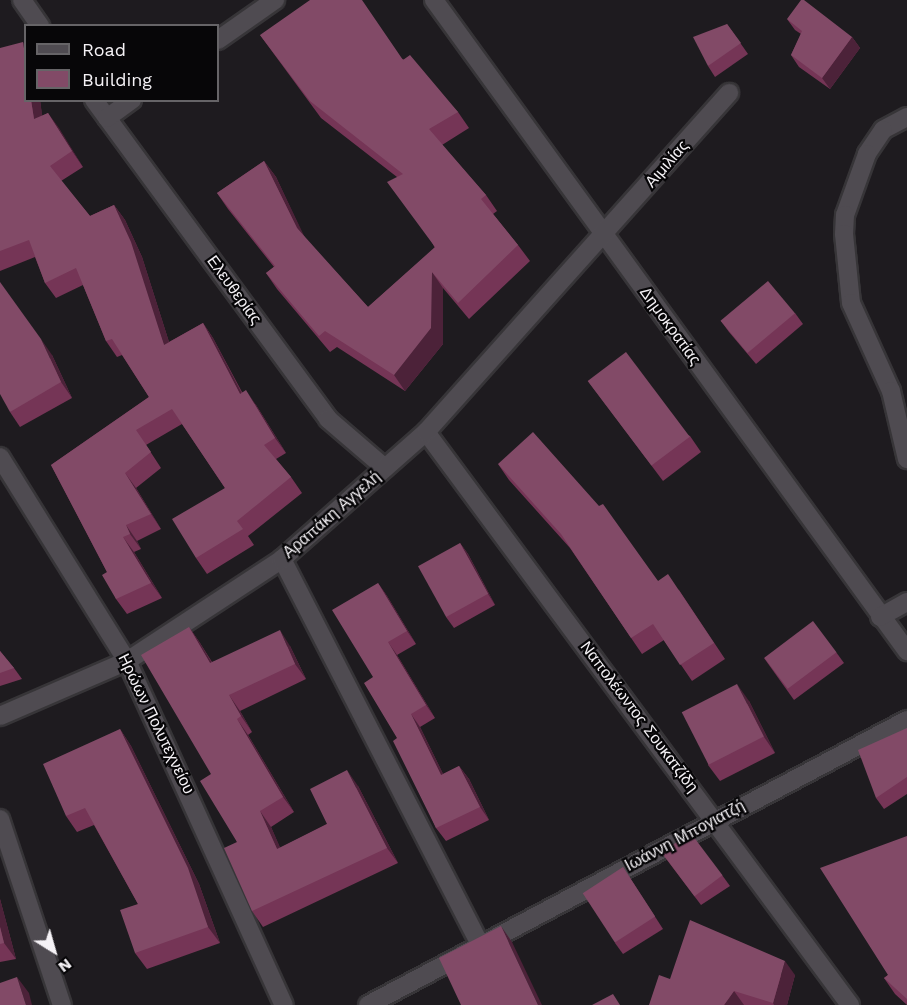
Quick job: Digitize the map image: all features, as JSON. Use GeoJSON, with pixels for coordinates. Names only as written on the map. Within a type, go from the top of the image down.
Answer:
{"type":"FeatureCollection","features":[{"type":"Feature","properties":{"kind":"street"},"geometry":{"type":"LineString","coordinates":[[22,0],[39,24]]}},
{"type":"Feature","properties":{"kind":"street"},"geometry":{"type":"LineString","coordinates":[[219,39],[275,0]]}},
{"type":"Feature","properties":{"kind":"street","name":"Δημοκρατίας"},"geometry":{"type":"LineString","coordinates":[[435,0],[880,617],[907,651]]}},
{"type":"Feature","properties":{"kind":"street","name":"Αιμιλίας"},"geometry":{"type":"LineString","coordinates":[[605,235],[729,93]]}},
{"type":"Feature","properties":{"kind":"street","name":"Ελευθερίας"},"geometry":{"type":"LineString","coordinates":[[95,102],[328,419],[385,468]]}},
{"type":"Feature","properties":{"kind":"street"},"geometry":{"type":"LineString","coordinates":[[107,118],[129,102]]}},
{"type":"Feature","properties":{"kind":"street"},"geometry":{"type":"LineString","coordinates":[[907,117],[883,130],[867,154],[845,215],[844,234],[852,303],[891,391],[907,459]]}},
{"type":"Feature","properties":{"kind":"street","name":"Αραπάκη Αγγελή"},"geometry":{"type":"LineString","coordinates":[[0,716],[127,661],[282,559],[426,432],[605,235]]}},
{"type":"Feature","properties":{"kind":"street","name":"Ναπολέωντος Σουκατζίδη"},"geometry":{"type":"LineString","coordinates":[[426,432],[716,819],[850,1005]]}},
{"type":"Feature","properties":{"kind":"street","name":"Ηρώων Πολυτεχνείου"},"geometry":{"type":"LineString","coordinates":[[0,458],[127,661],[284,1005]]}},
{"type":"Feature","properties":{"kind":"street"},"geometry":{"type":"LineString","coordinates":[[282,559],[480,945]]}},
{"type":"Feature","properties":{"kind":"street"},"geometry":{"type":"LineString","coordinates":[[880,617],[907,602]]}},
{"type":"Feature","properties":{"kind":"street","name":"Ιωάννη Μπογιατζή"},"geometry":{"type":"LineString","coordinates":[[368,1005],[907,720]]}},
{"type":"Feature","properties":{"kind":"street"},"geometry":{"type":"LineString","coordinates":[[0,819],[62,1005]]}},
{"type":"Feature","properties":{"kind":"building"},"geometry":{"type":"Polygon","coordinates":[[[310,0],[362,0],[403,60],[410,55],[458,112],[429,129],[486,195],[481,199],[518,245],[458,303],[432,272],[431,328],[394,375],[325,331],[319,336],[266,273],[275,266],[217,193],[264,161],[297,228],[368,307],[435,247],[387,182],[403,174],[310,101],[260,35],[310,0]]]}},
{"type":"Feature","properties":{"kind":"building"},"geometry":{"type":"Polygon","coordinates":[[[801,0],[852,37],[822,78],[791,55],[802,31],[787,19],[801,0]]]}},
{"type":"Feature","properties":{"kind":"building"},"geometry":{"type":"Polygon","coordinates":[[[727,24],[741,43],[708,66],[693,37],[727,24]]]}},
{"type":"Feature","properties":{"kind":"building"},"geometry":{"type":"Polygon","coordinates":[[[23,42],[24,102],[31,102],[34,119],[48,113],[72,151],[50,166],[90,216],[114,205],[131,242],[164,345],[203,323],[240,394],[246,390],[275,438],[264,445],[291,477],[237,521],[243,529],[196,558],[172,519],[225,488],[172,409],[136,430],[151,452],[125,473],[151,514],[126,525],[130,534],[123,537],[151,583],[116,599],[102,575],[107,572],[51,465],[149,397],[112,339],[106,341],[76,268],[45,283],[29,240],[0,251],[0,48],[23,42]]]}},
{"type":"Feature","properties":{"kind":"building"},"geometry":{"type":"Polygon","coordinates":[[[768,281],[795,313],[748,353],[721,321],[768,281]]]}},
{"type":"Feature","properties":{"kind":"building"},"geometry":{"type":"Polygon","coordinates":[[[0,282],[41,339],[61,382],[10,412],[0,394],[0,282]]]}},
{"type":"Feature","properties":{"kind":"building"},"geometry":{"type":"Polygon","coordinates":[[[626,352],[690,437],[651,466],[588,381],[626,352]]]}},
{"type":"Feature","properties":{"kind":"building"},"geometry":{"type":"Polygon","coordinates":[[[533,432],[599,506],[603,504],[658,581],[668,574],[714,643],[680,665],[653,624],[631,638],[561,534],[498,464],[533,432]]]}},
{"type":"Feature","properties":{"kind":"building"},"geometry":{"type":"Polygon","coordinates":[[[460,543],[488,594],[446,617],[418,566],[460,543]]]}},
{"type":"Feature","properties":{"kind":"building"},"geometry":{"type":"Polygon","coordinates":[[[378,583],[407,631],[388,642],[426,705],[411,714],[441,775],[459,766],[480,807],[436,828],[393,741],[397,738],[364,683],[373,677],[332,610],[378,583]]]}},
{"type":"Feature","properties":{"kind":"building"},"geometry":{"type":"Polygon","coordinates":[[[813,621],[836,652],[788,689],[764,658],[813,621]]]}},
{"type":"Feature","properties":{"kind":"building"},"geometry":{"type":"Polygon","coordinates":[[[189,627],[210,663],[280,630],[295,664],[229,695],[241,716],[237,719],[283,797],[260,811],[277,849],[327,824],[310,789],[347,770],[387,848],[252,911],[224,848],[237,842],[200,781],[211,774],[141,655],[189,627]]]}},
{"type":"Feature","properties":{"kind":"building"},"geometry":{"type":"Polygon","coordinates":[[[0,651],[14,668],[0,673],[0,651]]]}},
{"type":"Feature","properties":{"kind":"building"},"geometry":{"type":"Polygon","coordinates":[[[737,684],[764,737],[709,765],[682,712],[737,684]]]}},
{"type":"Feature","properties":{"kind":"building"},"geometry":{"type":"Polygon","coordinates":[[[907,728],[907,777],[876,798],[858,750],[907,728]]]}},
{"type":"Feature","properties":{"kind":"building"},"geometry":{"type":"Polygon","coordinates":[[[120,729],[188,868],[208,927],[135,953],[120,910],[138,904],[85,808],[66,816],[43,764],[120,729]]]}},
{"type":"Feature","properties":{"kind":"building"},"geometry":{"type":"Polygon","coordinates":[[[690,832],[722,875],[695,896],[662,853],[690,832]]]}},
{"type":"Feature","properties":{"kind":"building"},"geometry":{"type":"Polygon","coordinates":[[[907,836],[907,999],[884,978],[888,975],[820,868],[907,836]]]}},
{"type":"Feature","properties":{"kind":"building"},"geometry":{"type":"Polygon","coordinates":[[[623,867],[655,916],[615,943],[583,893],[623,867]]]}},
{"type":"Feature","properties":{"kind":"building"},"geometry":{"type":"Polygon","coordinates":[[[690,920],[785,961],[773,1003],[734,991],[724,1005],[649,1005],[659,975],[670,979],[690,920]]]}},
{"type":"Feature","properties":{"kind":"building"},"geometry":{"type":"Polygon","coordinates":[[[501,926],[538,1005],[461,1005],[439,958],[501,926]]]}},
{"type":"Feature","properties":{"kind":"building"},"geometry":{"type":"Polygon","coordinates":[[[0,927],[4,943],[0,944],[0,927]]]}},
{"type":"Feature","properties":{"kind":"building"},"geometry":{"type":"Polygon","coordinates":[[[17,977],[26,1005],[0,1005],[0,983],[17,977]]]}},
{"type":"Feature","properties":{"kind":"building"},"geometry":{"type":"Polygon","coordinates":[[[613,994],[620,1005],[592,1005],[613,994]]]}}]}
